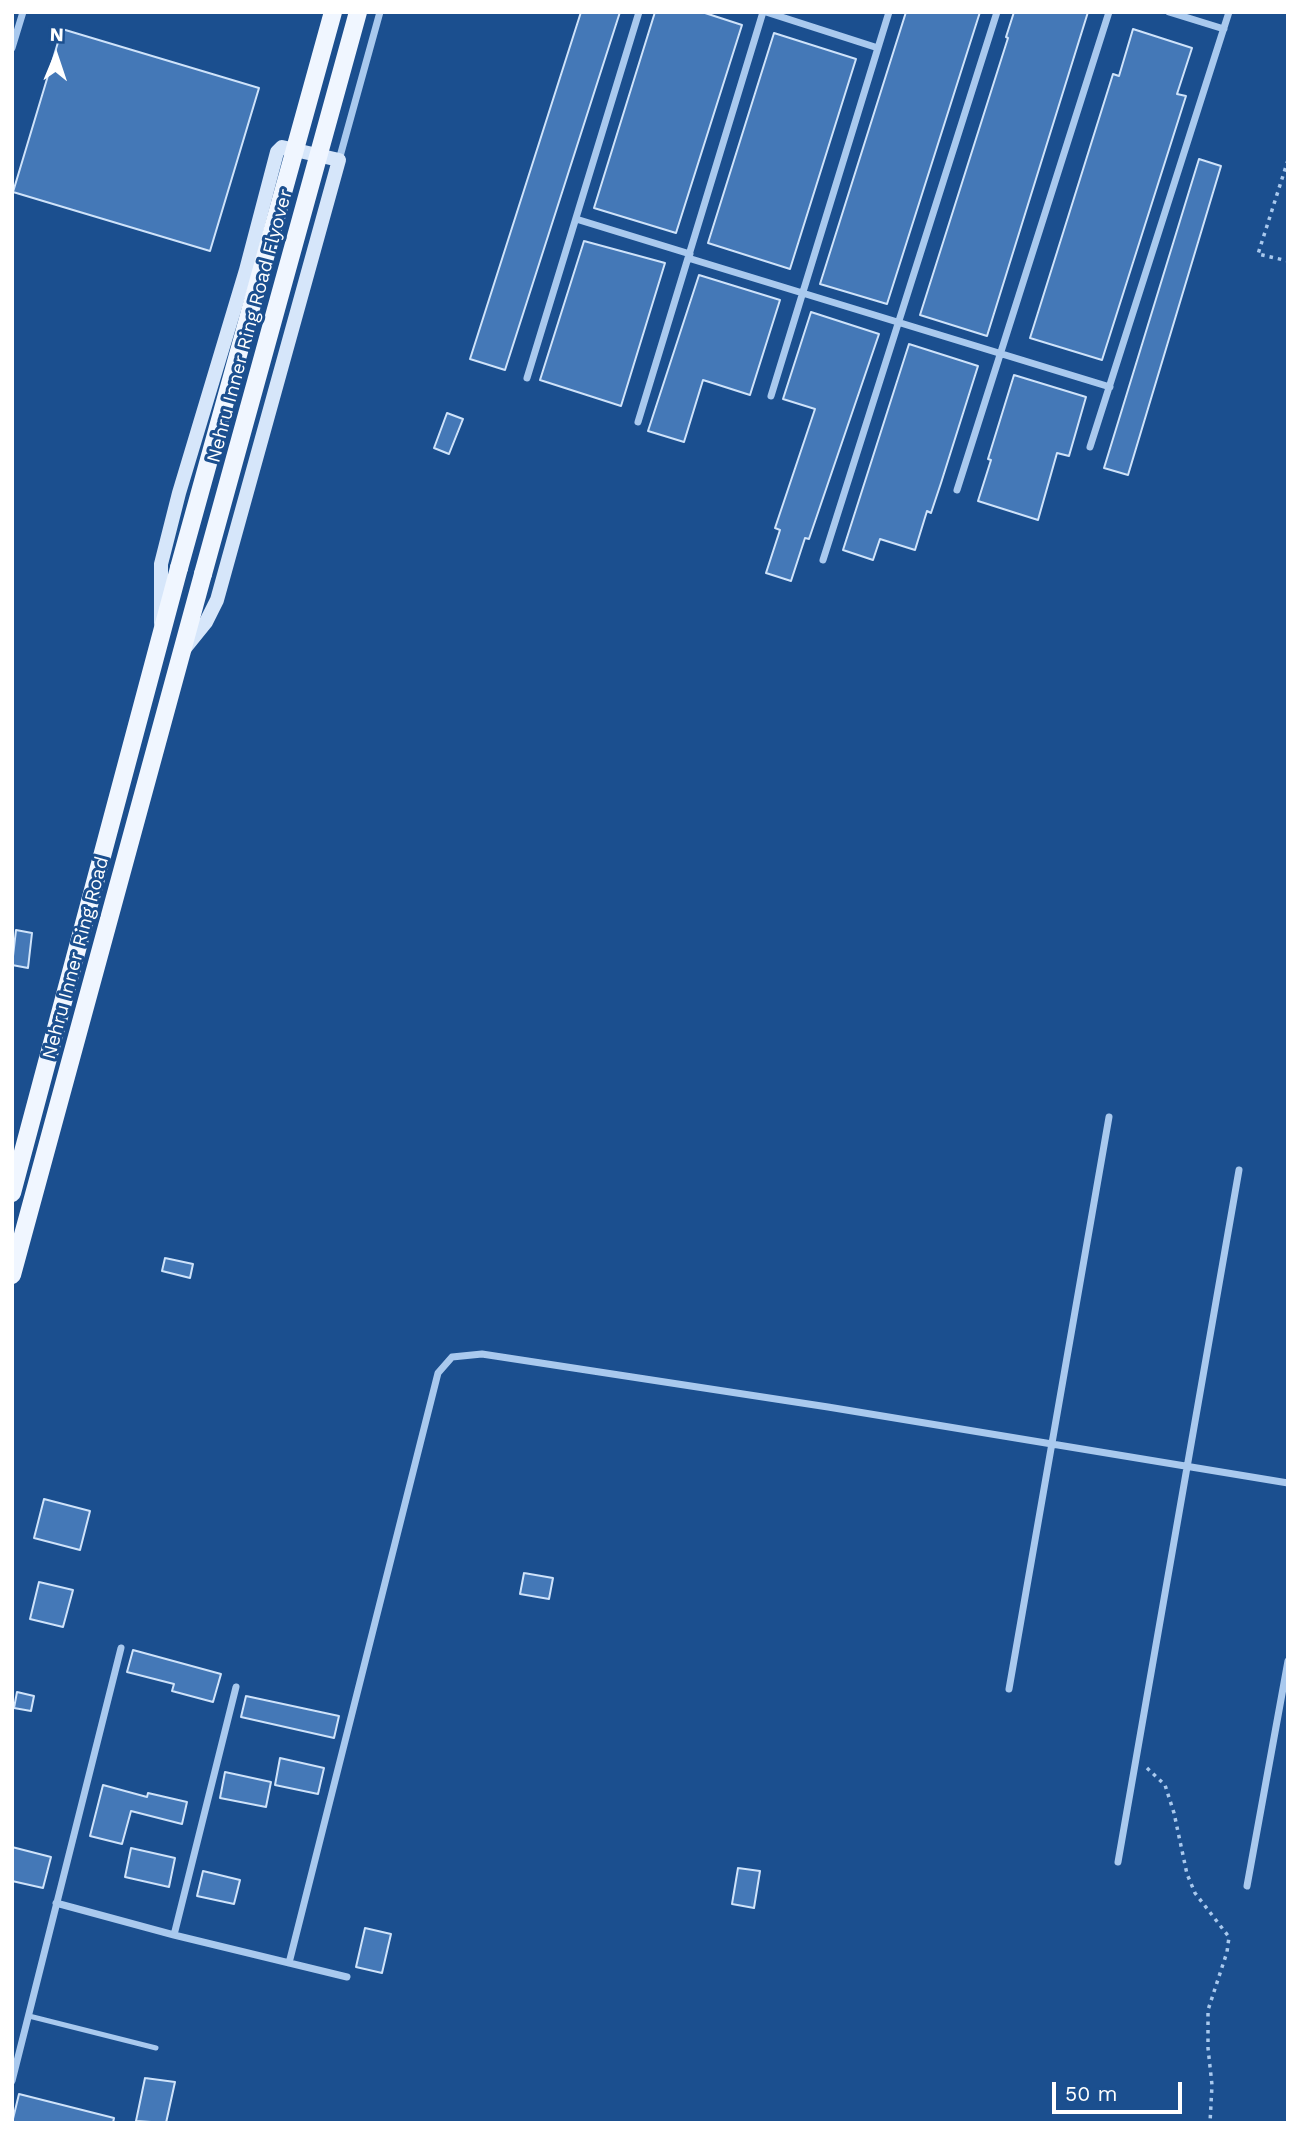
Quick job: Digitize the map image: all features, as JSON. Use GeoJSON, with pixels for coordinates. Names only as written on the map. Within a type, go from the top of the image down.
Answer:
{"type":"FeatureCollection","features":[{"type":"Feature","properties":{"kind":"main road","name":"Nehru Inner Ring Road Flyover"},"geometry":{"type":"LineString","coordinates":[[161,635],[332,12]]}},
{"type":"Feature","properties":{"kind":"main road","name":"Nehru Inner Ring Road Flyover"},"geometry":{"type":"LineString","coordinates":[[182,652],[358,12]]}},
{"type":"Feature","properties":{"kind":"main road","name":"Nehru Inner Ring Road"},"geometry":{"type":"LineString","coordinates":[[12,1193],[15,1169],[122,789],[161,635]]}},
{"type":"Feature","properties":{"kind":"main road","name":"Nehru Inner Ring Road"},"geometry":{"type":"LineString","coordinates":[[12,1275],[182,652]]}},
{"type":"Feature","properties":{"kind":"main road"},"geometry":{"type":"LineString","coordinates":[[122,789],[142,795]]}},
{"type":"Feature","properties":{"kind":"street"},"geometry":{"type":"LineString","coordinates":[[12,48],[23,12]]}},
{"type":"Feature","properties":{"kind":"street"},"geometry":{"type":"LineString","coordinates":[[182,652],[205,622],[217,600],[380,12]]}},
{"type":"Feature","properties":{"kind":"street"},"geometry":{"type":"LineString","coordinates":[[527,378],[639,12]]}},
{"type":"Feature","properties":{"kind":"street"},"geometry":{"type":"LineString","coordinates":[[638,422],[764,12],[878,48]]}},
{"type":"Feature","properties":{"kind":"street"},"geometry":{"type":"LineString","coordinates":[[771,396],[889,12]]}},
{"type":"Feature","properties":{"kind":"street"},"geometry":{"type":"LineString","coordinates":[[823,560],[997,12]]}},
{"type":"Feature","properties":{"kind":"street"},"geometry":{"type":"LineString","coordinates":[[957,490],[1109,12]]}},
{"type":"Feature","properties":{"kind":"street"},"geometry":{"type":"LineString","coordinates":[[1169,12],[1224,29]]}},
{"type":"Feature","properties":{"kind":"street"},"geometry":{"type":"LineString","coordinates":[[1090,447],[1229,12]]}},
{"type":"Feature","properties":{"kind":"street"},"geometry":{"type":"LineString","coordinates":[[161,635],[161,564],[179,493],[246,270],[277,152],[282,147],[339,160]]}},
{"type":"Feature","properties":{"kind":"street"},"geometry":{"type":"LineString","coordinates":[[576,219],[1110,387]]}},
{"type":"Feature","properties":{"kind":"street"},"geometry":{"type":"LineString","coordinates":[[1009,1689],[1109,1117]]}},
{"type":"Feature","properties":{"kind":"street"},"geometry":{"type":"LineString","coordinates":[[1118,1863],[1239,1170]]}},
{"type":"Feature","properties":{"kind":"street"},"geometry":{"type":"LineString","coordinates":[[289,1963],[438,1373],[452,1357],[482,1354],[1288,1483]]}},
{"type":"Feature","properties":{"kind":"street"},"geometry":{"type":"LineString","coordinates":[[12,2081],[121,1648]]}},
{"type":"Feature","properties":{"kind":"street"},"geometry":{"type":"LineString","coordinates":[[1247,1886],[1288,1661]]}},
{"type":"Feature","properties":{"kind":"street"},"geometry":{"type":"LineString","coordinates":[[174,1935],[236,1687]]}},
{"type":"Feature","properties":{"kind":"street"},"geometry":{"type":"LineString","coordinates":[[56,1903],[347,1977]]}},
{"type":"Feature","properties":{"kind":"lane"},"geometry":{"type":"LineString","coordinates":[[29,2016],[156,2048]]}},
{"type":"Feature","properties":{"kind":"path"},"geometry":{"type":"LineString","coordinates":[[1288,160],[1258,254],[1288,261]]}},
{"type":"Feature","properties":{"kind":"path"},"geometry":{"type":"LineString","coordinates":[[1136,1762],[1152,1770],[1165,1785],[1187,1874],[1195,1893],[1229,1937],[1227,1952],[1208,2010],[1212,2085],[1210,2123]]}},
{"type":"Feature","properties":{"kind":"building"},"geometry":{"type":"Polygon","coordinates":[[[581,12],[620,12],[505,370],[470,359],[581,12]]]}},
{"type":"Feature","properties":{"kind":"building"},"geometry":{"type":"Polygon","coordinates":[[[655,12],[702,12],[742,25],[676,233],[594,208],[655,12]]]}},
{"type":"Feature","properties":{"kind":"building"},"geometry":{"type":"Polygon","coordinates":[[[906,12],[980,12],[887,304],[820,284],[906,12]]]}},
{"type":"Feature","properties":{"kind":"building"},"geometry":{"type":"Polygon","coordinates":[[[1014,12],[1088,12],[987,336],[920,315],[1014,12]]]}},
{"type":"Feature","properties":{"kind":"building"},"geometry":{"type":"Polygon","coordinates":[[[62,29],[259,88],[210,251],[13,192],[62,29]]]}},
{"type":"Feature","properties":{"kind":"building"},"geometry":{"type":"Polygon","coordinates":[[[1133,29],[1192,48],[1177,94],[1186,96],[1102,360],[1030,338],[1113,74],[1119,76],[1133,29]]]}},
{"type":"Feature","properties":{"kind":"building"},"geometry":{"type":"Polygon","coordinates":[[[774,33],[856,59],[790,269],[708,243],[774,33]]]}},
{"type":"Feature","properties":{"kind":"building"},"geometry":{"type":"Polygon","coordinates":[[[1199,159],[1221,166],[1128,475],[1104,468],[1199,159]]]}},
{"type":"Feature","properties":{"kind":"building"},"geometry":{"type":"Polygon","coordinates":[[[584,241],[665,263],[621,406],[540,380],[584,241]]]}},
{"type":"Feature","properties":{"kind":"building"},"geometry":{"type":"Polygon","coordinates":[[[699,275],[780,300],[750,395],[703,380],[684,442],[648,431],[699,275]]]}},
{"type":"Feature","properties":{"kind":"building"},"geometry":{"type":"Polygon","coordinates":[[[811,312],[879,334],[809,539],[805,538],[791,581],[766,573],[780,530],[775,528],[815,409],[783,399],[811,312]]]}},
{"type":"Feature","properties":{"kind":"building"},"geometry":{"type":"Polygon","coordinates":[[[909,344],[978,366],[931,513],[927,511],[915,550],[880,539],[873,560],[843,550],[909,344]]]}},
{"type":"Feature","properties":{"kind":"building"},"geometry":{"type":"Polygon","coordinates":[[[1014,375],[1086,397],[1069,456],[1057,453],[1038,520],[978,501],[1014,375]]]}},
{"type":"Feature","properties":{"kind":"building"},"geometry":{"type":"Polygon","coordinates":[[[447,413],[463,419],[449,454],[434,448],[447,413]]]}},
{"type":"Feature","properties":{"kind":"building"},"geometry":{"type":"Polygon","coordinates":[[[16,930],[32,933],[28,968],[12,965],[16,930]]]}},
{"type":"Feature","properties":{"kind":"building"},"geometry":{"type":"Polygon","coordinates":[[[165,1258],[193,1264],[190,1278],[162,1271],[165,1258]]]}},
{"type":"Feature","properties":{"kind":"building"},"geometry":{"type":"Polygon","coordinates":[[[44,1499],[90,1511],[80,1550],[34,1538],[44,1499]]]}},
{"type":"Feature","properties":{"kind":"building"},"geometry":{"type":"Polygon","coordinates":[[[524,1573],[553,1578],[549,1599],[520,1594],[524,1573]]]}},
{"type":"Feature","properties":{"kind":"building"},"geometry":{"type":"Polygon","coordinates":[[[39,1582],[73,1590],[63,1627],[30,1619],[39,1582]]]}},
{"type":"Feature","properties":{"kind":"building"},"geometry":{"type":"Polygon","coordinates":[[[133,1650],[221,1674],[213,1702],[172,1691],[174,1684],[127,1672],[133,1650]]]}},
{"type":"Feature","properties":{"kind":"building"},"geometry":{"type":"Polygon","coordinates":[[[17,1692],[34,1696],[31,1711],[14,1708],[17,1692]]]}},
{"type":"Feature","properties":{"kind":"building"},"geometry":{"type":"Polygon","coordinates":[[[246,1696],[339,1716],[334,1738],[241,1717],[246,1696]]]}},
{"type":"Feature","properties":{"kind":"building"},"geometry":{"type":"Polygon","coordinates":[[[280,1758],[324,1768],[318,1794],[275,1785],[280,1758]]]}},
{"type":"Feature","properties":{"kind":"building"},"geometry":{"type":"Polygon","coordinates":[[[225,1772],[271,1782],[266,1807],[220,1798],[225,1772]]]}},
{"type":"Feature","properties":{"kind":"building"},"geometry":{"type":"Polygon","coordinates":[[[103,1785],[147,1797],[148,1793],[187,1802],[182,1824],[131,1811],[122,1844],[90,1836],[103,1785]]]}},
{"type":"Feature","properties":{"kind":"building"},"geometry":{"type":"Polygon","coordinates":[[[12,1847],[51,1857],[43,1888],[12,1881],[12,1847]]]}},
{"type":"Feature","properties":{"kind":"building"},"geometry":{"type":"Polygon","coordinates":[[[131,1848],[175,1858],[169,1887],[125,1877],[131,1848]]]}},
{"type":"Feature","properties":{"kind":"building"},"geometry":{"type":"Polygon","coordinates":[[[738,1868],[760,1871],[754,1908],[732,1904],[738,1868]]]}},
{"type":"Feature","properties":{"kind":"building"},"geometry":{"type":"Polygon","coordinates":[[[203,1871],[240,1880],[234,1904],[197,1896],[203,1871]]]}},
{"type":"Feature","properties":{"kind":"building"},"geometry":{"type":"Polygon","coordinates":[[[365,1928],[391,1934],[382,1973],[356,1967],[365,1928]]]}},
{"type":"Feature","properties":{"kind":"building"},"geometry":{"type":"Polygon","coordinates":[[[145,2078],[175,2082],[166,2123],[136,2121],[145,2078]]]}},
{"type":"Feature","properties":{"kind":"building"},"geometry":{"type":"Polygon","coordinates":[[[19,2094],[114,2118],[113,2123],[12,2123],[19,2094]]]}}]}
